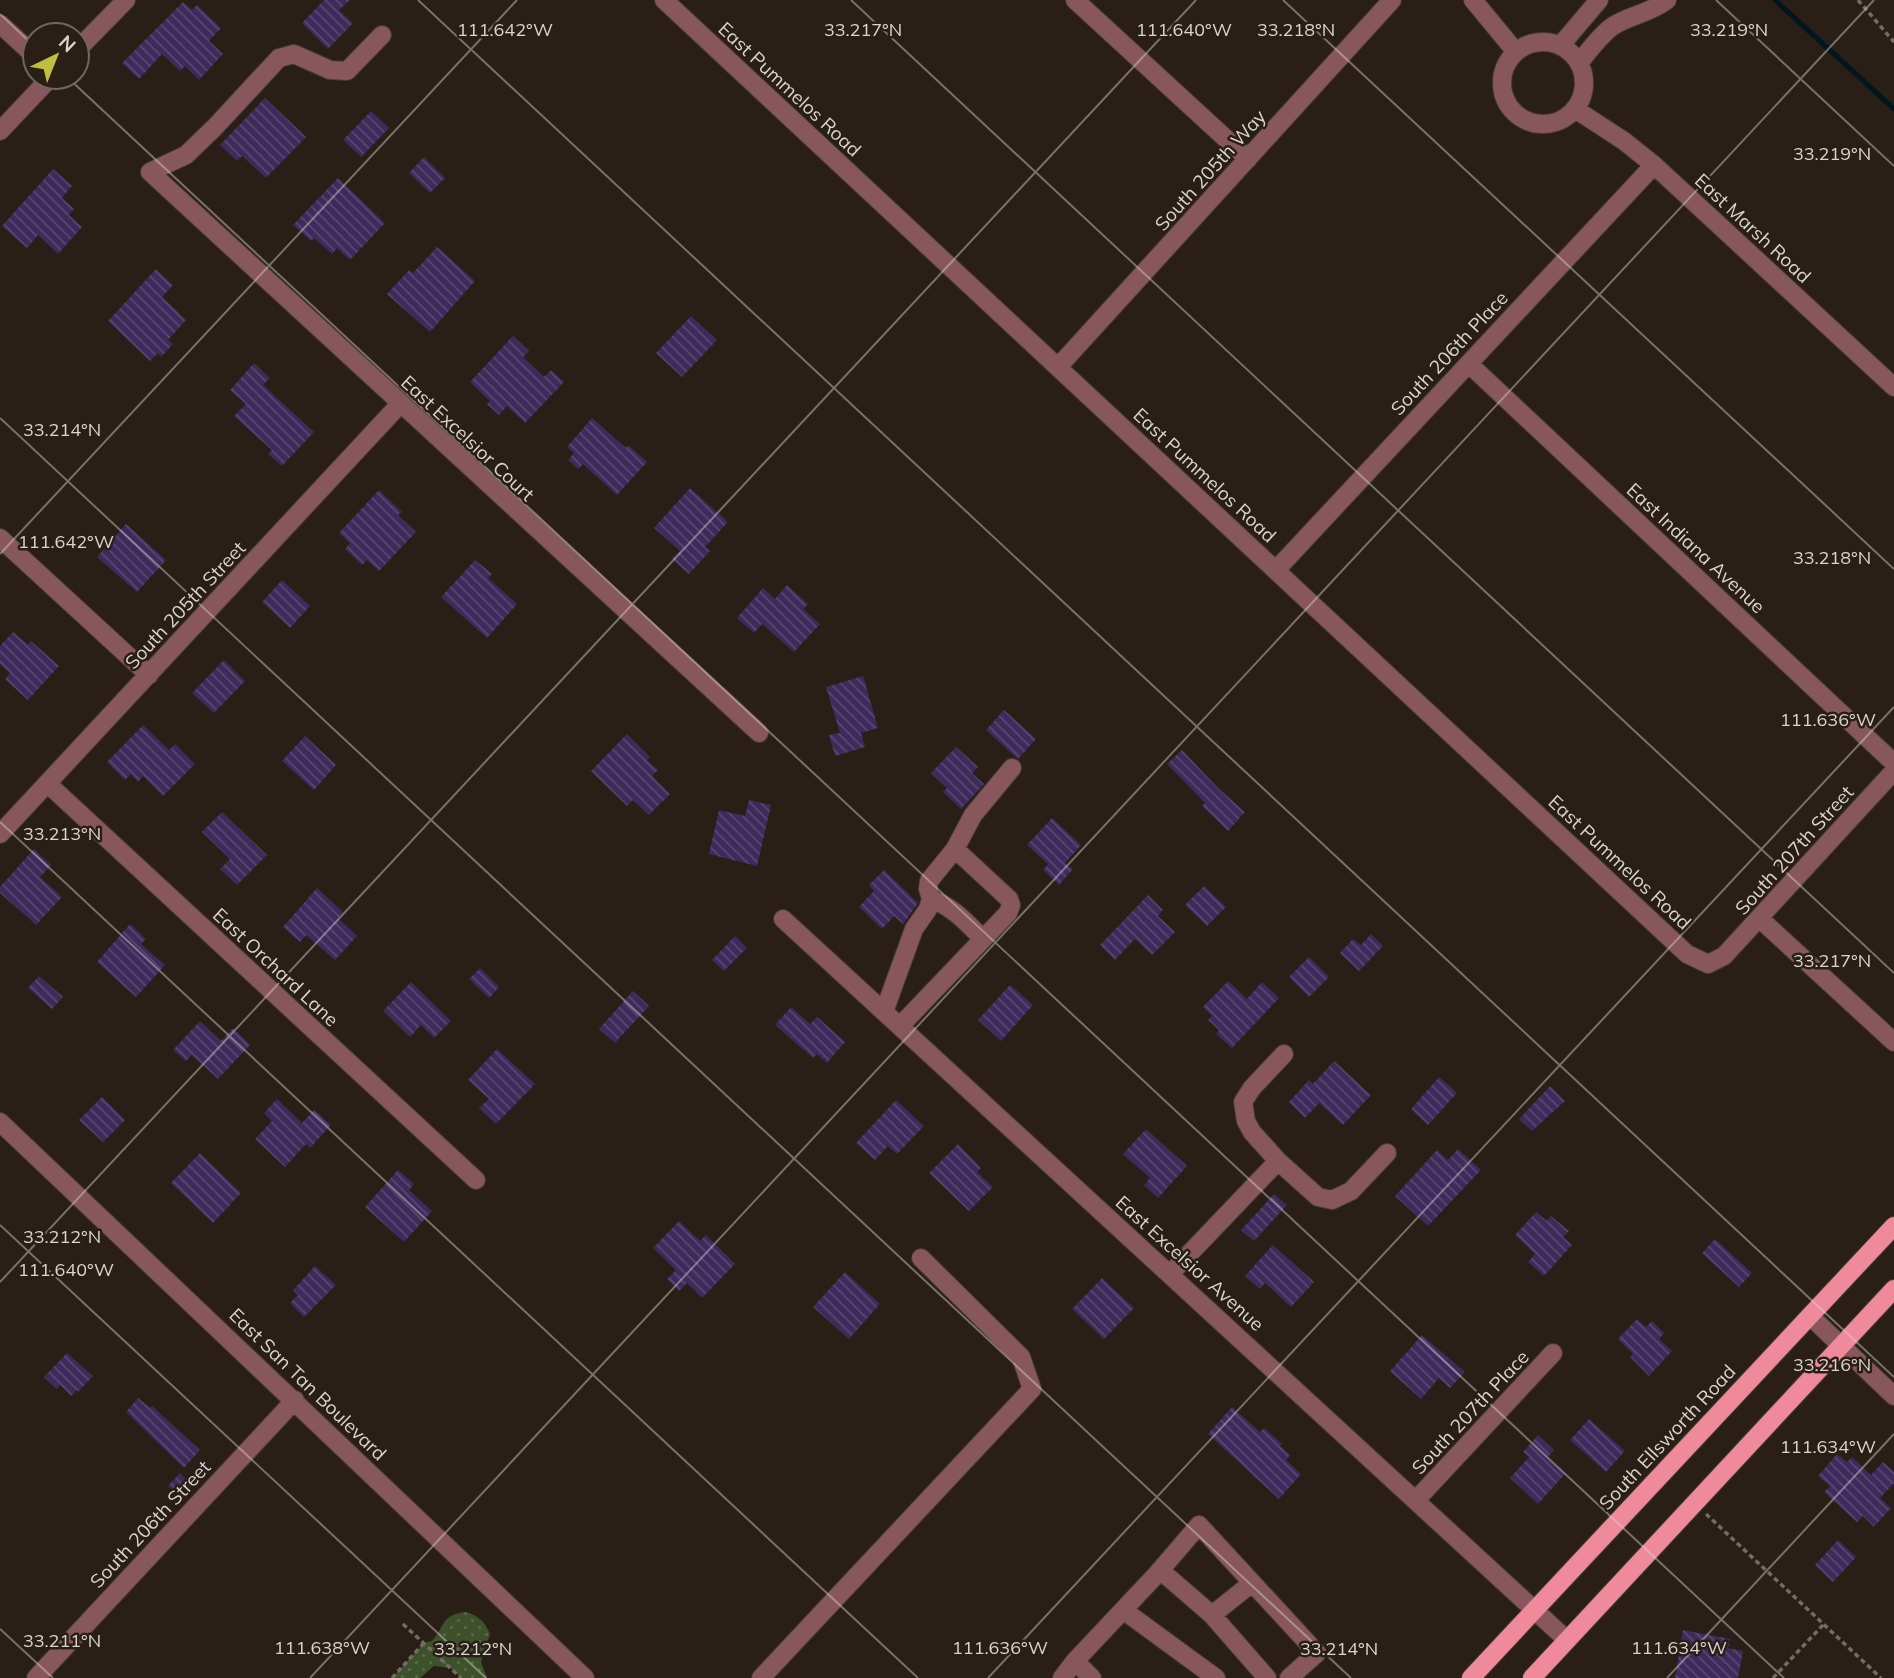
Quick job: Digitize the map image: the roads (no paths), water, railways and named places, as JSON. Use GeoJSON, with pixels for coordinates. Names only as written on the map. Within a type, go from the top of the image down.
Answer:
{"type":"FeatureCollection","features":[{"type":"Feature","properties":{"kind":"main road","name":"South Ellsworth Road"},"geometry":{"type":"LineString","coordinates":[[1471,1678],[1894,1226]]}},
{"type":"Feature","properties":{"kind":"main road"},"geometry":{"type":"LineString","coordinates":[[1531,1678],[1894,1289]]}},
{"type":"Feature","properties":{"kind":"street"},"geometry":{"type":"LineString","coordinates":[[91,36],[126,0]]}},
{"type":"Feature","properties":{"kind":"street","name":"East Pummelos Road"},"geometry":{"type":"LineString","coordinates":[[664,0],[1687,954],[1708,964],[1724,956]]}},
{"type":"Feature","properties":{"kind":"street"},"geometry":{"type":"LineString","coordinates":[[1075,0],[1248,159]]}},
{"type":"Feature","properties":{"kind":"street","name":"South 205th Way"},"geometry":{"type":"LineString","coordinates":[[1058,367],[1392,0]]}},
{"type":"Feature","properties":{"kind":"street"},"geometry":{"type":"LineString","coordinates":[[1473,0],[1516,52]]}},
{"type":"Feature","properties":{"kind":"street"},"geometry":{"type":"LineString","coordinates":[[1560,46],[1599,0]]}},
{"type":"Feature","properties":{"kind":"street"},"geometry":{"type":"LineString","coordinates":[[1579,63],[1611,27],[1648,12],[1667,0]]}},
{"type":"Feature","properties":{"kind":"street"},"geometry":{"type":"LineString","coordinates":[[0,24],[21,43]]}},
{"type":"Feature","properties":{"kind":"street","name":"East Excelsior Court"},"geometry":{"type":"LineString","coordinates":[[382,35],[347,71],[330,71],[293,54],[279,58],[186,155],[150,172],[759,733]]}},
{"type":"Feature","properties":{"kind":"street"},"geometry":{"type":"LineString","coordinates":[[1549,43],[1560,46],[1568,50],[1579,63],[1584,87],[1581,99],[1565,118],[1553,123],[1526,121],[1515,113],[1507,102],[1503,76],[1508,63],[1516,52],[1526,46],[1549,43]]}},
{"type":"Feature","properties":{"kind":"street"},"geometry":{"type":"LineString","coordinates":[[0,131],[38,91]]}},
{"type":"Feature","properties":{"kind":"street","name":"East Marsh Road"},"geometry":{"type":"LineString","coordinates":[[1575,109],[1624,141],[1654,165],[1894,387]]}},
{"type":"Feature","properties":{"kind":"street","name":"South 206th Place"},"geometry":{"type":"LineString","coordinates":[[1276,570],[1654,165]]}},
{"type":"Feature","properties":{"kind":"street","name":"East Indiana Avenue"},"geometry":{"type":"LineString","coordinates":[[1469,364],[1894,763]]}},
{"type":"Feature","properties":{"kind":"street","name":"South 205th Street"},"geometry":{"type":"LineString","coordinates":[[0,834],[400,404]]}},
{"type":"Feature","properties":{"kind":"street"},"geometry":{"type":"LineString","coordinates":[[0,538],[149,675]]}},
{"type":"Feature","properties":{"kind":"street"},"geometry":{"type":"LineString","coordinates":[[884,1012],[914,929],[928,909],[931,899],[929,881],[955,849],[972,815],[1012,768]]}},
{"type":"Feature","properties":{"kind":"street","name":"South 207th Street"},"geometry":{"type":"LineString","coordinates":[[1724,956],[1894,771]]}},
{"type":"Feature","properties":{"kind":"street","name":"East Orchard Lane"},"geometry":{"type":"LineString","coordinates":[[48,784],[475,1180]]}},
{"type":"Feature","properties":{"kind":"street"},"geometry":{"type":"LineString","coordinates":[[900,1026],[1008,913],[1011,905],[1009,899],[955,849]]}},
{"type":"Feature","properties":{"kind":"street"},"geometry":{"type":"LineString","coordinates":[[931,899],[958,914],[983,939]]}},
{"type":"Feature","properties":{"kind":"street"},"geometry":{"type":"LineString","coordinates":[[1759,918],[1894,1042]]}},
{"type":"Feature","properties":{"kind":"street","name":"East Excelsior Avenue"},"geometry":{"type":"LineString","coordinates":[[783,919],[1567,1640]]}},
{"type":"Feature","properties":{"kind":"street"},"geometry":{"type":"LineString","coordinates":[[1284,1054],[1252,1088],[1243,1102],[1252,1132],[1278,1161],[1318,1197],[1332,1200],[1352,1191],[1387,1153]]}},
{"type":"Feature","properties":{"kind":"street","name":"East San Tan Boulevard"},"geometry":{"type":"LineString","coordinates":[[0,1122],[295,1399],[585,1678]]}},
{"type":"Feature","properties":{"kind":"street"},"geometry":{"type":"LineString","coordinates":[[1170,1274],[1278,1161]]}},
{"type":"Feature","properties":{"kind":"street"},"geometry":{"type":"LineString","coordinates":[[761,1678],[1032,1389],[1021,1357],[921,1258]]}},
{"type":"Feature","properties":{"kind":"street"},"geometry":{"type":"LineString","coordinates":[[1810,1316],[1894,1396]]}},
{"type":"Feature","properties":{"kind":"street","name":"South 207th Place"},"geometry":{"type":"LineString","coordinates":[[1416,1500],[1553,1353]]}},
{"type":"Feature","properties":{"kind":"street","name":"South 206th Street"},"geometry":{"type":"LineString","coordinates":[[36,1678],[295,1399]]}},
{"type":"Feature","properties":{"kind":"street"},"geometry":{"type":"LineString","coordinates":[[1062,1678],[1199,1525],[1317,1653],[1289,1678]]}},
{"type":"Feature","properties":{"kind":"street"},"geometry":{"type":"LineString","coordinates":[[1160,1570],[1212,1615],[1267,1678]]}},
{"type":"Feature","properties":{"kind":"street"},"geometry":{"type":"LineString","coordinates":[[1212,1615],[1252,1583]]}},
{"type":"Feature","properties":{"kind":"street"},"geometry":{"type":"LineString","coordinates":[[1123,1610],[1216,1678]]}},
{"type":"Feature","properties":{"kind":"street"},"geometry":{"type":"LineString","coordinates":[[1075,1661],[1092,1678]]}},
{"type":"Feature","properties":{"kind":"waterway"},"geometry":{"type":"LineString","coordinates":[[1775,0],[1894,109]]}}]}
